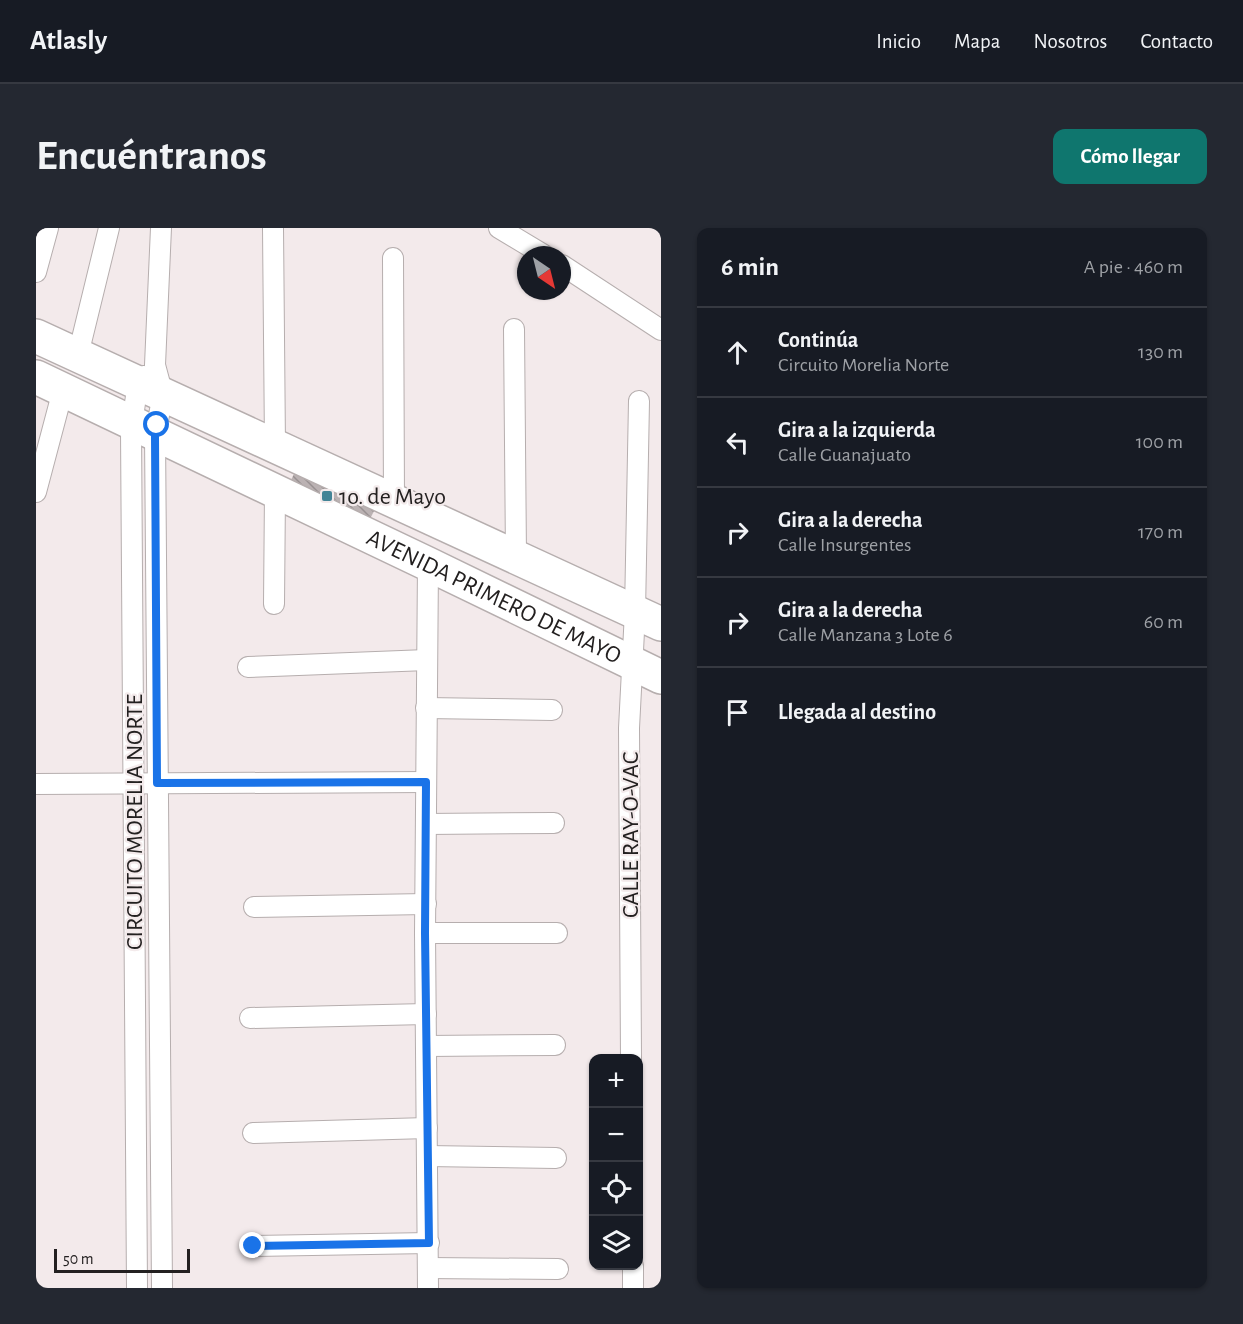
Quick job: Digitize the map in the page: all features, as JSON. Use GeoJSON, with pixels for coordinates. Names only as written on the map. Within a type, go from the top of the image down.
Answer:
{"type":"FeatureCollection","features":[{"type":"Feature","properties":{"kind":"highway"},"geometry":{"type":"LineString","coordinates":[[36,336],[78,355],[152,381]]}},
{"type":"Feature","properties":{"kind":"highway","name":"AVENIDA PRIMERO DE MAYO"},"geometry":{"type":"LineString","coordinates":[[152,381],[275,446],[648,618]]}},
{"type":"Feature","properties":{"kind":"highway","name":"AVENIDA PRIMERO DE MAYO"},"geometry":{"type":"LineString","coordinates":[[49,384],[647,670]]}},
{"type":"Feature","properties":{"kind":"street"},"geometry":{"type":"LineString","coordinates":[[36,272],[48,228]]}},
{"type":"Feature","properties":{"kind":"street"},"geometry":{"type":"LineString","coordinates":[[78,355],[109,228]]}},
{"type":"Feature","properties":{"kind":"street","name":"CIRCUITO MORELIA NORTE"},"geometry":{"type":"LineString","coordinates":[[137,1288],[134,783],[143,429],[152,381],[161,228]]}},
{"type":"Feature","properties":{"kind":"street"},"geometry":{"type":"LineString","coordinates":[[273,228],[275,446]]}},
{"type":"Feature","properties":{"kind":"street"},"geometry":{"type":"LineString","coordinates":[[499,228],[529,246]]}},
{"type":"Feature","properties":{"kind":"street"},"geometry":{"type":"LineString","coordinates":[[393,258],[394,501]]}},
{"type":"Feature","properties":{"kind":"street"},"geometry":{"type":"LineString","coordinates":[[571,272],[661,330]]}},
{"type":"Feature","properties":{"kind":"street"},"geometry":{"type":"LineString","coordinates":[[514,329],[516,558]]}},
{"type":"Feature","properties":{"kind":"street","name":"CIRCUITO MORELIA NORTE"},"geometry":{"type":"LineString","coordinates":[[152,381],[143,429],[157,783],[162,1288]]}},
{"type":"Feature","properties":{"kind":"street"},"geometry":{"type":"LineString","coordinates":[[36,492],[49,384]]}},
{"type":"Feature","properties":{"kind":"street","name":"CALLE RAY-O-VAC"},"geometry":{"type":"LineString","coordinates":[[631,1054],[629,728],[647,670],[648,618],[639,401]]}},
{"type":"Feature","properties":{"kind":"street"},"geometry":{"type":"LineString","coordinates":[[274,492],[274,604]]}},
{"type":"Feature","properties":{"kind":"street"},"geometry":{"type":"LineString","coordinates":[[428,564],[425,933],[428,1288]]}},
{"type":"Feature","properties":{"kind":"street"},"geometry":{"type":"LineString","coordinates":[[248,667],[427,660]]}},
{"type":"Feature","properties":{"kind":"street"},"geometry":{"type":"LineString","coordinates":[[426,708],[552,710]]}},
{"type":"Feature","properties":{"kind":"street"},"geometry":{"type":"LineString","coordinates":[[36,784],[426,782]]}},
{"type":"Feature","properties":{"kind":"street"},"geometry":{"type":"LineString","coordinates":[[426,825],[554,823]]}},
{"type":"Feature","properties":{"kind":"street"},"geometry":{"type":"LineString","coordinates":[[254,907],[426,904]]}},
{"type":"Feature","properties":{"kind":"street"},"geometry":{"type":"LineString","coordinates":[[425,933],[557,933]]}},
{"type":"Feature","properties":{"kind":"street"},"geometry":{"type":"LineString","coordinates":[[250,1018],[426,1014]]}},
{"type":"Feature","properties":{"kind":"street"},"geometry":{"type":"LineString","coordinates":[[426,1046],[555,1045]]}},
{"type":"Feature","properties":{"kind":"street"},"geometry":{"type":"LineString","coordinates":[[253,1132],[427,1128]]}},
{"type":"Feature","properties":{"kind":"street"},"geometry":{"type":"LineString","coordinates":[[427,1156],[556,1158]]}},
{"type":"Feature","properties":{"kind":"street"},"geometry":{"type":"LineString","coordinates":[[253,1246],[429,1243]]}},
{"type":"Feature","properties":{"kind":"street"},"geometry":{"type":"LineString","coordinates":[[428,1268],[558,1269]]}},
{"type":"Feature","properties":{"kind":"street"},"geometry":{"type":"LineString","coordinates":[[633,1270],[633,1288]]}},
{"type":"Feature","properties":{"kind":"building"},"geometry":{"type":"Polygon","coordinates":[[[296,470],[375,509],[368,523],[289,484],[296,470]]]}},
{"type":"Feature","properties":{"kind":"place","name":"1o. de Mayo"},"geometry":{"type":"Point","coordinates":[327,496]}},
{"type":"Feature","properties":{"kind":"route"},"geometry":{"type":"LineString","coordinates":[[157,425],[155,435],[157,783],[426,782],[425,933],[429,1243],[253,1246]]}}]}
